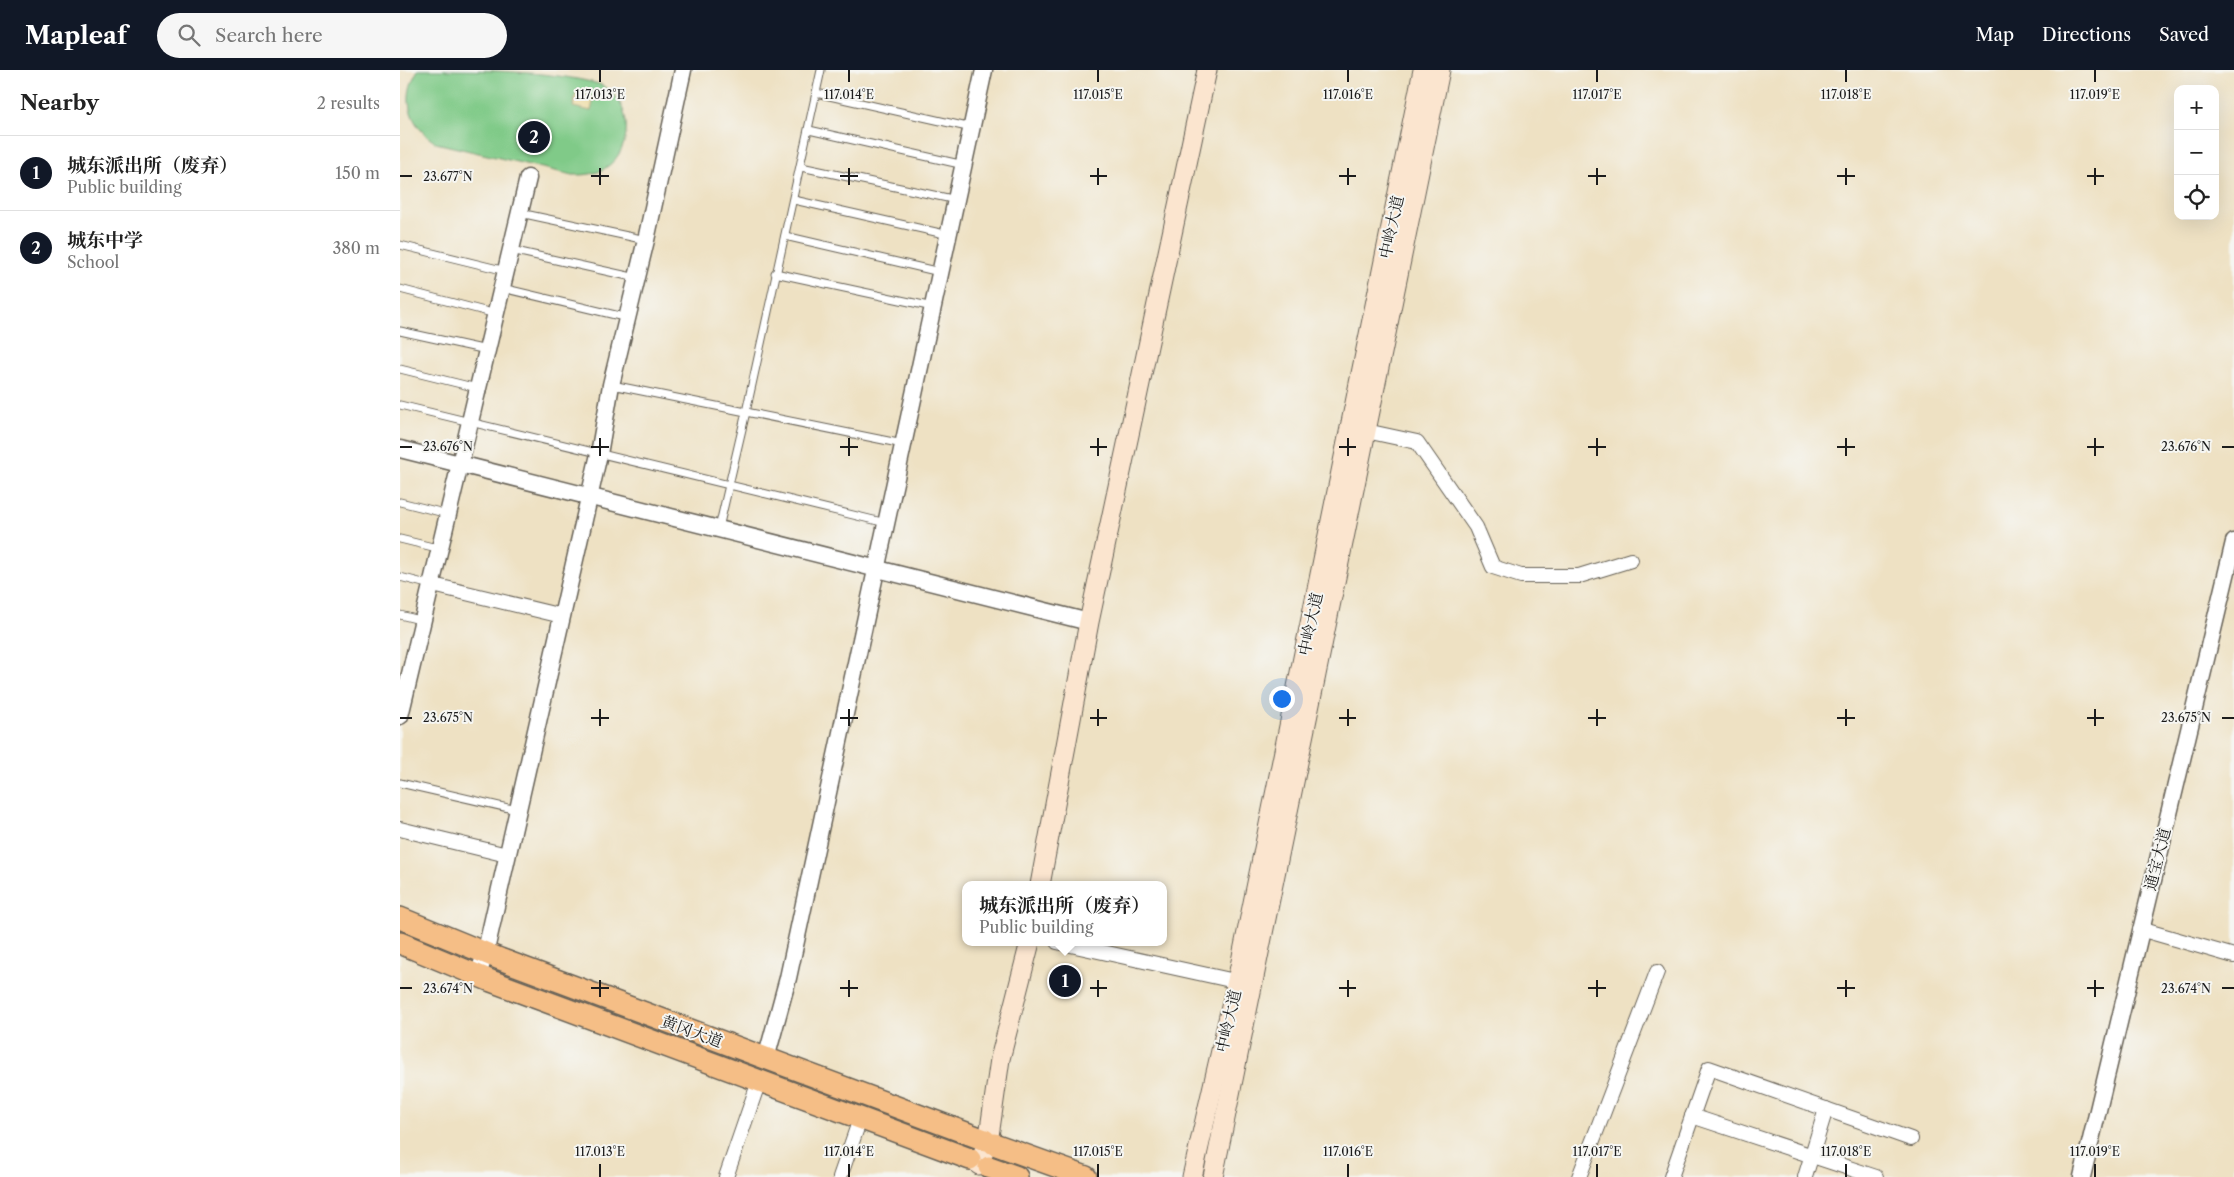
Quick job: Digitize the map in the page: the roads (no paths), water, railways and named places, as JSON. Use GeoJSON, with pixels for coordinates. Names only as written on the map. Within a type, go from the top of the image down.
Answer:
{"type":"FeatureCollection","features":[{"type":"Feature","properties":{"kind":"main road"},"geometry":{"type":"LineString","coordinates":[[1041,881],[1089,622],[1207,70]]}},
{"type":"Feature","properties":{"kind":"main road","name":"中岭大道"},"geometry":{"type":"LineString","coordinates":[[1213,1177],[1245,983],[1423,70]]}},
{"type":"Feature","properties":{"kind":"main road","name":"中岭大道"},"geometry":{"type":"LineString","coordinates":[[1192,1177],[1245,983],[1366,431],[1440,70]]}},
{"type":"Feature","properties":{"kind":"main road","name":"黄冈大道"},"geometry":{"type":"LineString","coordinates":[[400,918],[500,959],[1086,1177]]}},
{"type":"Feature","properties":{"kind":"main road","name":"黄冈大道"},"geometry":{"type":"LineString","coordinates":[[400,943],[491,981],[978,1167],[1017,1177]]}},
{"type":"Feature","properties":{"kind":"main road"},"geometry":{"type":"LineString","coordinates":[[978,1167],[989,1136],[1000,1059],[1029,946]]}},
{"type":"Feature","properties":{"kind":"street"},"geometry":{"type":"LineString","coordinates":[[478,976],[486,950],[599,454],[611,385],[646,240],[683,70]]}},
{"type":"Feature","properties":{"kind":"street"},"geometry":{"type":"LineString","coordinates":[[767,1055],[788,978],[984,70]]}},
{"type":"Feature","properties":{"kind":"street"},"geometry":{"type":"LineString","coordinates":[[400,716],[433,585],[528,178]]}},
{"type":"Feature","properties":{"kind":"street"},"geometry":{"type":"LineString","coordinates":[[1366,431],[1417,442],[1476,527],[1493,567],[1521,576],[1578,576],[1631,560]]}},
{"type":"Feature","properties":{"kind":"street"},"geometry":{"type":"LineString","coordinates":[[400,449],[1089,622]]}},
{"type":"Feature","properties":{"kind":"street","name":"通宝大道"},"geometry":{"type":"LineString","coordinates":[[2082,1177],[2234,542]]}},
{"type":"Feature","properties":{"kind":"street"},"geometry":{"type":"LineString","coordinates":[[433,585],[562,616]]}},
{"type":"Feature","properties":{"kind":"street"},"geometry":{"type":"LineString","coordinates":[[400,829],[507,855]]}},
{"type":"Feature","properties":{"kind":"street"},"geometry":{"type":"LineString","coordinates":[[2140,929],[2234,956]]}},
{"type":"Feature","properties":{"kind":"street"},"geometry":{"type":"LineString","coordinates":[[1075,946],[1245,983]]}},
{"type":"Feature","properties":{"kind":"street"},"geometry":{"type":"LineString","coordinates":[[1579,1177],[1657,972]]}},
{"type":"Feature","properties":{"kind":"street"},"geometry":{"type":"LineString","coordinates":[[1671,1177],[1709,1068],[1911,1139]]}},
{"type":"Feature","properties":{"kind":"street"},"geometry":{"type":"LineString","coordinates":[[726,1177],[758,1084]]}},
{"type":"Feature","properties":{"kind":"street"},"geometry":{"type":"LineString","coordinates":[[1805,1177],[1826,1109]]}},
{"type":"Feature","properties":{"kind":"street"},"geometry":{"type":"LineString","coordinates":[[1692,1116],[1876,1177]]}},
{"type":"Feature","properties":{"kind":"street"},"geometry":{"type":"LineString","coordinates":[[840,1177],[859,1122]]}},
{"type":"Feature","properties":{"kind":"lane"},"geometry":{"type":"LineString","coordinates":[[719,528],[775,273],[794,200],[821,70]]}},
{"type":"Feature","properties":{"kind":"lane"},"geometry":{"type":"LineString","coordinates":[[816,93],[972,128]]}},
{"type":"Feature","properties":{"kind":"lane"},"geometry":{"type":"LineString","coordinates":[[808,130],[965,165]]}},
{"type":"Feature","properties":{"kind":"lane"},"geometry":{"type":"LineString","coordinates":[[801,167],[957,200]]}},
{"type":"Feature","properties":{"kind":"lane"},"geometry":{"type":"LineString","coordinates":[[794,200],[949,235]]}},
{"type":"Feature","properties":{"kind":"lane"},"geometry":{"type":"LineString","coordinates":[[519,213],[646,240]]}},
{"type":"Feature","properties":{"kind":"lane"},"geometry":{"type":"LineString","coordinates":[[785,236],[941,273]]}},
{"type":"Feature","properties":{"kind":"lane"},"geometry":{"type":"LineString","coordinates":[[400,245],[506,271]]}},
{"type":"Feature","properties":{"kind":"lane"},"geometry":{"type":"LineString","coordinates":[[510,250],[636,278]]}},
{"type":"Feature","properties":{"kind":"lane"},"geometry":{"type":"LineString","coordinates":[[775,273],[934,307]]}},
{"type":"Feature","properties":{"kind":"lane"},"geometry":{"type":"LineString","coordinates":[[502,288],[628,318]]}},
{"type":"Feature","properties":{"kind":"lane"},"geometry":{"type":"LineString","coordinates":[[400,289],[496,314]]}},
{"type":"Feature","properties":{"kind":"lane"},"geometry":{"type":"LineString","coordinates":[[400,331],[487,350]]}},
{"type":"Feature","properties":{"kind":"lane"},"geometry":{"type":"LineString","coordinates":[[400,369],[478,388]]}},
{"type":"Feature","properties":{"kind":"lane"},"geometry":{"type":"LineString","coordinates":[[611,385],[904,444]]}},
{"type":"Feature","properties":{"kind":"lane"},"geometry":{"type":"LineString","coordinates":[[400,405],[887,523]]}},
{"type":"Feature","properties":{"kind":"lane"},"geometry":{"type":"LineString","coordinates":[[400,502],[449,514]]}},
{"type":"Feature","properties":{"kind":"lane"},"geometry":{"type":"LineString","coordinates":[[400,539],[441,549]]}},
{"type":"Feature","properties":{"kind":"lane"},"geometry":{"type":"LineString","coordinates":[[400,577],[433,585]]}},
{"type":"Feature","properties":{"kind":"lane"},"geometry":{"type":"LineString","coordinates":[[400,615],[424,621]]}},
{"type":"Feature","properties":{"kind":"lane"},"geometry":{"type":"LineString","coordinates":[[400,783],[517,810]]}},
{"type":"Feature","properties":{"kind":"place","name":"城东中学"},"geometry":{"type":"Point","coordinates":[534,137]}},
{"type":"Feature","properties":{"kind":"place","name":"城东派出所（废弃）"},"geometry":{"type":"Point","coordinates":[1065,981]}}]}
